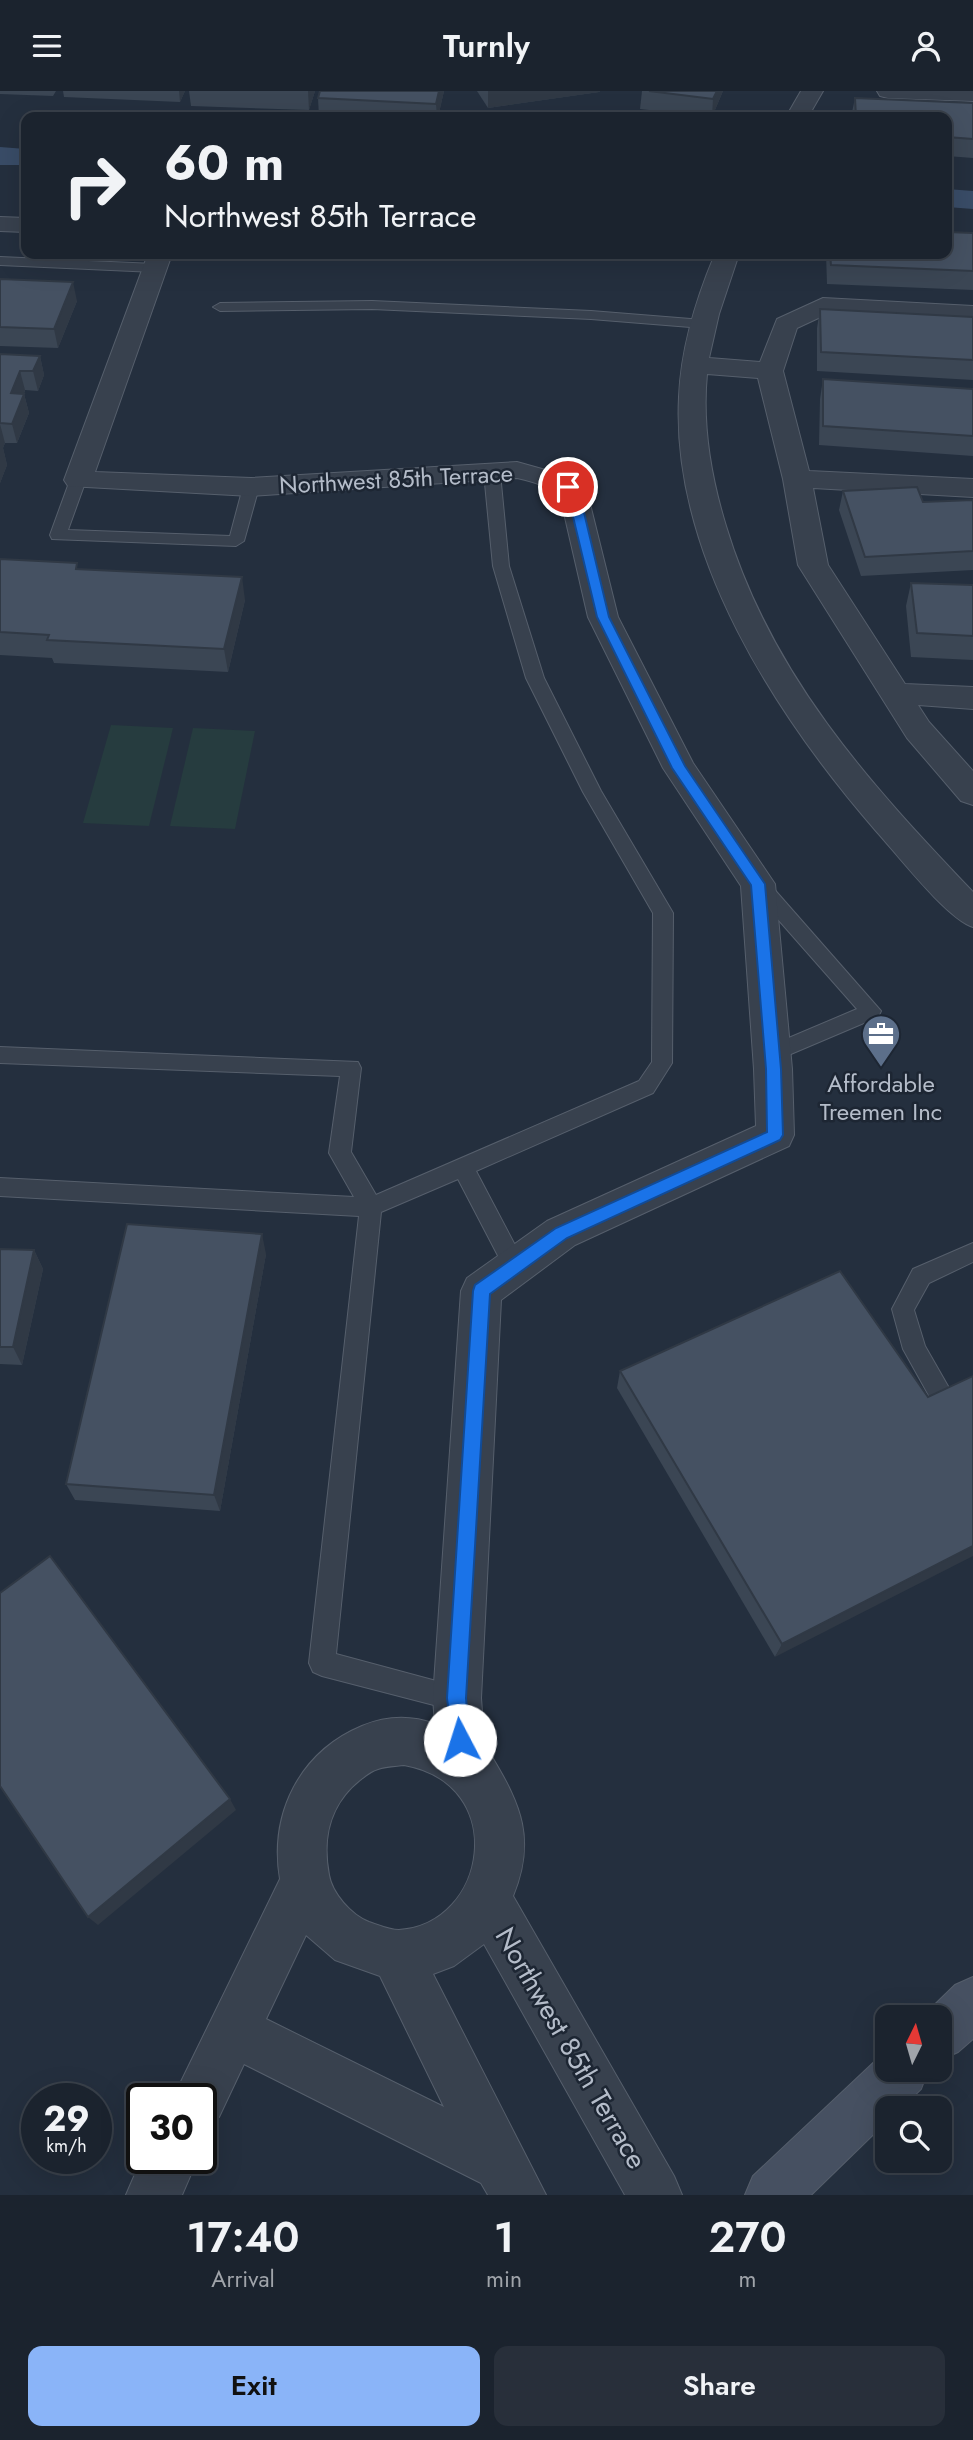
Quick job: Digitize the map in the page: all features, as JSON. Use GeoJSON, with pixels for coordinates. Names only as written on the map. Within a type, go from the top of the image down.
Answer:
{"type":"FeatureCollection","features":[{"type":"Feature","properties":{"kind":"street"},"geometry":{"type":"LineString","coordinates":[[800,112],[812,91]]}},
{"type":"Feature","properties":{"kind":"street"},"geometry":{"type":"LineString","coordinates":[[888,91],[973,94]]}},
{"type":"Feature","properties":{"kind":"street"},"geometry":{"type":"LineString","coordinates":[[0,224],[21,225]]}},
{"type":"Feature","properties":{"kind":"street"},"geometry":{"type":"LineString","coordinates":[[725,259],[703,324],[696,365],[692,417],[700,480],[712,531],[738,601],[782,683],[824,745],[875,808],[973,914]]}},
{"type":"Feature","properties":{"kind":"street"},"geometry":{"type":"LineString","coordinates":[[78,480],[157,261]]}},
{"type":"Feature","properties":{"kind":"street"},"geometry":{"type":"LineString","coordinates":[[969,783],[918,730],[813,565],[770,371],[786,324],[823,306],[973,314]]}},
{"type":"Feature","properties":{"kind":"street"},"geometry":{"type":"LineString","coordinates":[[696,365],[770,371]]}},
{"type":"Feature","properties":{"kind":"street","name":"Northwest 85th Terrace"},"geometry":{"type":"LineString","coordinates":[[78,480],[251,487],[517,470],[543,474],[568,487],[575,500],[603,617],[679,768],[758,884],[772,1053],[775,1135],[561,1233],[481,1291],[457,1698],[462,1761]]}},
{"type":"Feature","properties":{"kind":"street"},"geometry":{"type":"LineString","coordinates":[[796,479],[973,488]]}},
{"type":"Feature","properties":{"kind":"street"},"geometry":{"type":"LineString","coordinates":[[896,696],[918,694],[973,698]]}},
{"type":"Feature","properties":{"kind":"street"},"geometry":{"type":"LineString","coordinates":[[404,1741],[434,1747],[462,1761],[482,1783],[496,1809],[502,1840],[499,1871],[488,1901],[471,1923],[450,1941],[424,1951],[397,1955],[367,1950],[339,1934],[318,1910],[304,1881],[300,1848],[306,1814],[321,1784],[345,1762],[373,1746],[404,1741]]}},
{"type":"Feature","properties":{"kind":"street"},"geometry":{"type":"LineString","coordinates":[[207,2083],[304,1881]]}},
{"type":"Feature","properties":{"kind":"street","name":"Northwest 85th Terrace"},"geometry":{"type":"LineString","coordinates":[[488,1901],[655,2195]]}},
{"type":"Feature","properties":{"kind":"street"},"geometry":{"type":"LineString","coordinates":[[397,1955],[510,2179]]}},
{"type":"Feature","properties":{"kind":"street"},"geometry":{"type":"LineString","coordinates":[[952,2023],[973,2003]]}},
{"type":"Feature","properties":{"kind":"street"},"geometry":{"type":"LineString","coordinates":[[233,2030],[510,2179]]}},
{"type":"Feature","properties":{"kind":"street"},"geometry":{"type":"LineString","coordinates":[[772,2195],[888,2083]]}},
{"type":"Feature","properties":{"kind":"street"},"geometry":{"type":"LineString","coordinates":[[153,2195],[163,2174]]}},
{"type":"Feature","properties":{"kind":"lane"},"geometry":{"type":"LineString","coordinates":[[0,261],[157,261]]}},
{"type":"Feature","properties":{"kind":"lane"},"geometry":{"type":"LineString","coordinates":[[220,307],[372,305],[592,315],[703,324]]}},
{"type":"Feature","properties":{"kind":"lane"},"geometry":{"type":"LineString","coordinates":[[0,1187],[372,1207],[646,1087],[662,1063],[663,913],[592,792],[535,678],[500,566],[492,473]]}},
{"type":"Feature","properties":{"kind":"lane"},"geometry":{"type":"LineString","coordinates":[[78,480],[58,535],[236,541],[251,487]]}},
{"type":"Feature","properties":{"kind":"lane"},"geometry":{"type":"LineString","coordinates":[[758,884],[871,1011],[772,1053]]}},
{"type":"Feature","properties":{"kind":"lane"},"geometry":{"type":"LineString","coordinates":[[0,1055],[351,1068],[340,1153],[372,1207],[322,1663],[457,1698]]}},
{"type":"Feature","properties":{"kind":"lane"},"geometry":{"type":"LineString","coordinates":[[463,1167],[515,1266]]}},
{"type":"Feature","properties":{"kind":"lane"},"geometry":{"type":"LineString","coordinates":[[945,1402],[914,1349],[903,1309],[921,1276],[964,1256]]}},
{"type":"Feature","properties":{"kind":"green space"},"geometry":{"type":"Polygon","coordinates":[[[111,725],[173,728],[149,826],[83,823],[111,725]]]}},
{"type":"Feature","properties":{"kind":"green space"},"geometry":{"type":"Polygon","coordinates":[[[193,728],[255,731],[235,829],[170,826],[193,728]]]}},
{"type":"Feature","properties":{"kind":"building"},"geometry":{"type":"Polygon","coordinates":[[[320,91],[439,91],[436,104],[318,98],[320,91]]]}},
{"type":"Feature","properties":{"kind":"building"},"geometry":{"type":"Polygon","coordinates":[[[649,91],[717,91],[713,99],[649,91]]]}},
{"type":"Feature","properties":{"kind":"building"},"geometry":{"type":"Polygon","coordinates":[[[855,98],[973,103],[973,139],[952,137],[952,112],[856,112],[855,98]]]}},
{"type":"Feature","properties":{"kind":"building"},"geometry":{"type":"Polygon","coordinates":[[[952,232],[973,233],[973,271],[831,265],[830,259],[952,259],[952,232]]]}},
{"type":"Feature","properties":{"kind":"building"},"geometry":{"type":"Polygon","coordinates":[[[0,279],[73,282],[54,329],[0,327],[0,279]]]}},
{"type":"Feature","properties":{"kind":"building"},"geometry":{"type":"Polygon","coordinates":[[[820,309],[973,317],[973,360],[821,352],[820,309]]]}},
{"type":"Feature","properties":{"kind":"building"},"geometry":{"type":"Polygon","coordinates":[[[0,354],[40,356],[33,371],[20,371],[11,393],[24,394],[12,424],[0,423],[0,354]]]}},
{"type":"Feature","properties":{"kind":"building"},"geometry":{"type":"Polygon","coordinates":[[[823,379],[973,389],[973,436],[823,426],[823,379]]]}},
{"type":"Feature","properties":{"kind":"building"},"geometry":{"type":"Polygon","coordinates":[[[917,487],[923,502],[973,500],[973,551],[865,557],[843,491],[917,487]]]}},
{"type":"Feature","properties":{"kind":"building"},"geometry":{"type":"Polygon","coordinates":[[[0,559],[77,563],[76,569],[242,577],[224,649],[47,640],[49,635],[0,632],[0,559]]]}},
{"type":"Feature","properties":{"kind":"building"},"geometry":{"type":"Polygon","coordinates":[[[911,583],[973,585],[973,636],[917,633],[911,583]]]}},
{"type":"Feature","properties":{"kind":"building"},"geometry":{"type":"Polygon","coordinates":[[[127,1224],[262,1234],[214,1495],[66,1484],[127,1224]]]}},
{"type":"Feature","properties":{"kind":"building"},"geometry":{"type":"Polygon","coordinates":[[[0,1249],[34,1250],[13,1347],[0,1347],[0,1249]]]}},
{"type":"Feature","properties":{"kind":"building"},"geometry":{"type":"Polygon","coordinates":[[[840,1271],[928,1397],[973,1376],[973,1546],[782,1644],[620,1371],[840,1271]]]}},
{"type":"Feature","properties":{"kind":"building"},"geometry":{"type":"Polygon","coordinates":[[[50,1556],[230,1799],[88,1917],[0,1786],[0,1593],[50,1556]]]}},
{"type":"Feature","properties":{"kind":"waterway"},"geometry":{"type":"LineString","coordinates":[[0,156],[21,157]]}},
{"type":"Feature","properties":{"kind":"waterway"},"geometry":{"type":"LineString","coordinates":[[952,198],[973,200]]}},
{"type":"Feature","properties":{"kind":"place","name":"Affordable Treemen Inc"},"geometry":{"type":"Point","coordinates":[881,1068]}},
{"type":"Feature","properties":{"kind":"route"},"geometry":{"type":"LineString","coordinates":[[460,1740],[457,1698],[481,1291],[561,1233],[775,1135],[773,1069],[758,884],[679,768],[603,617],[575,500],[568,487]]}}]}
